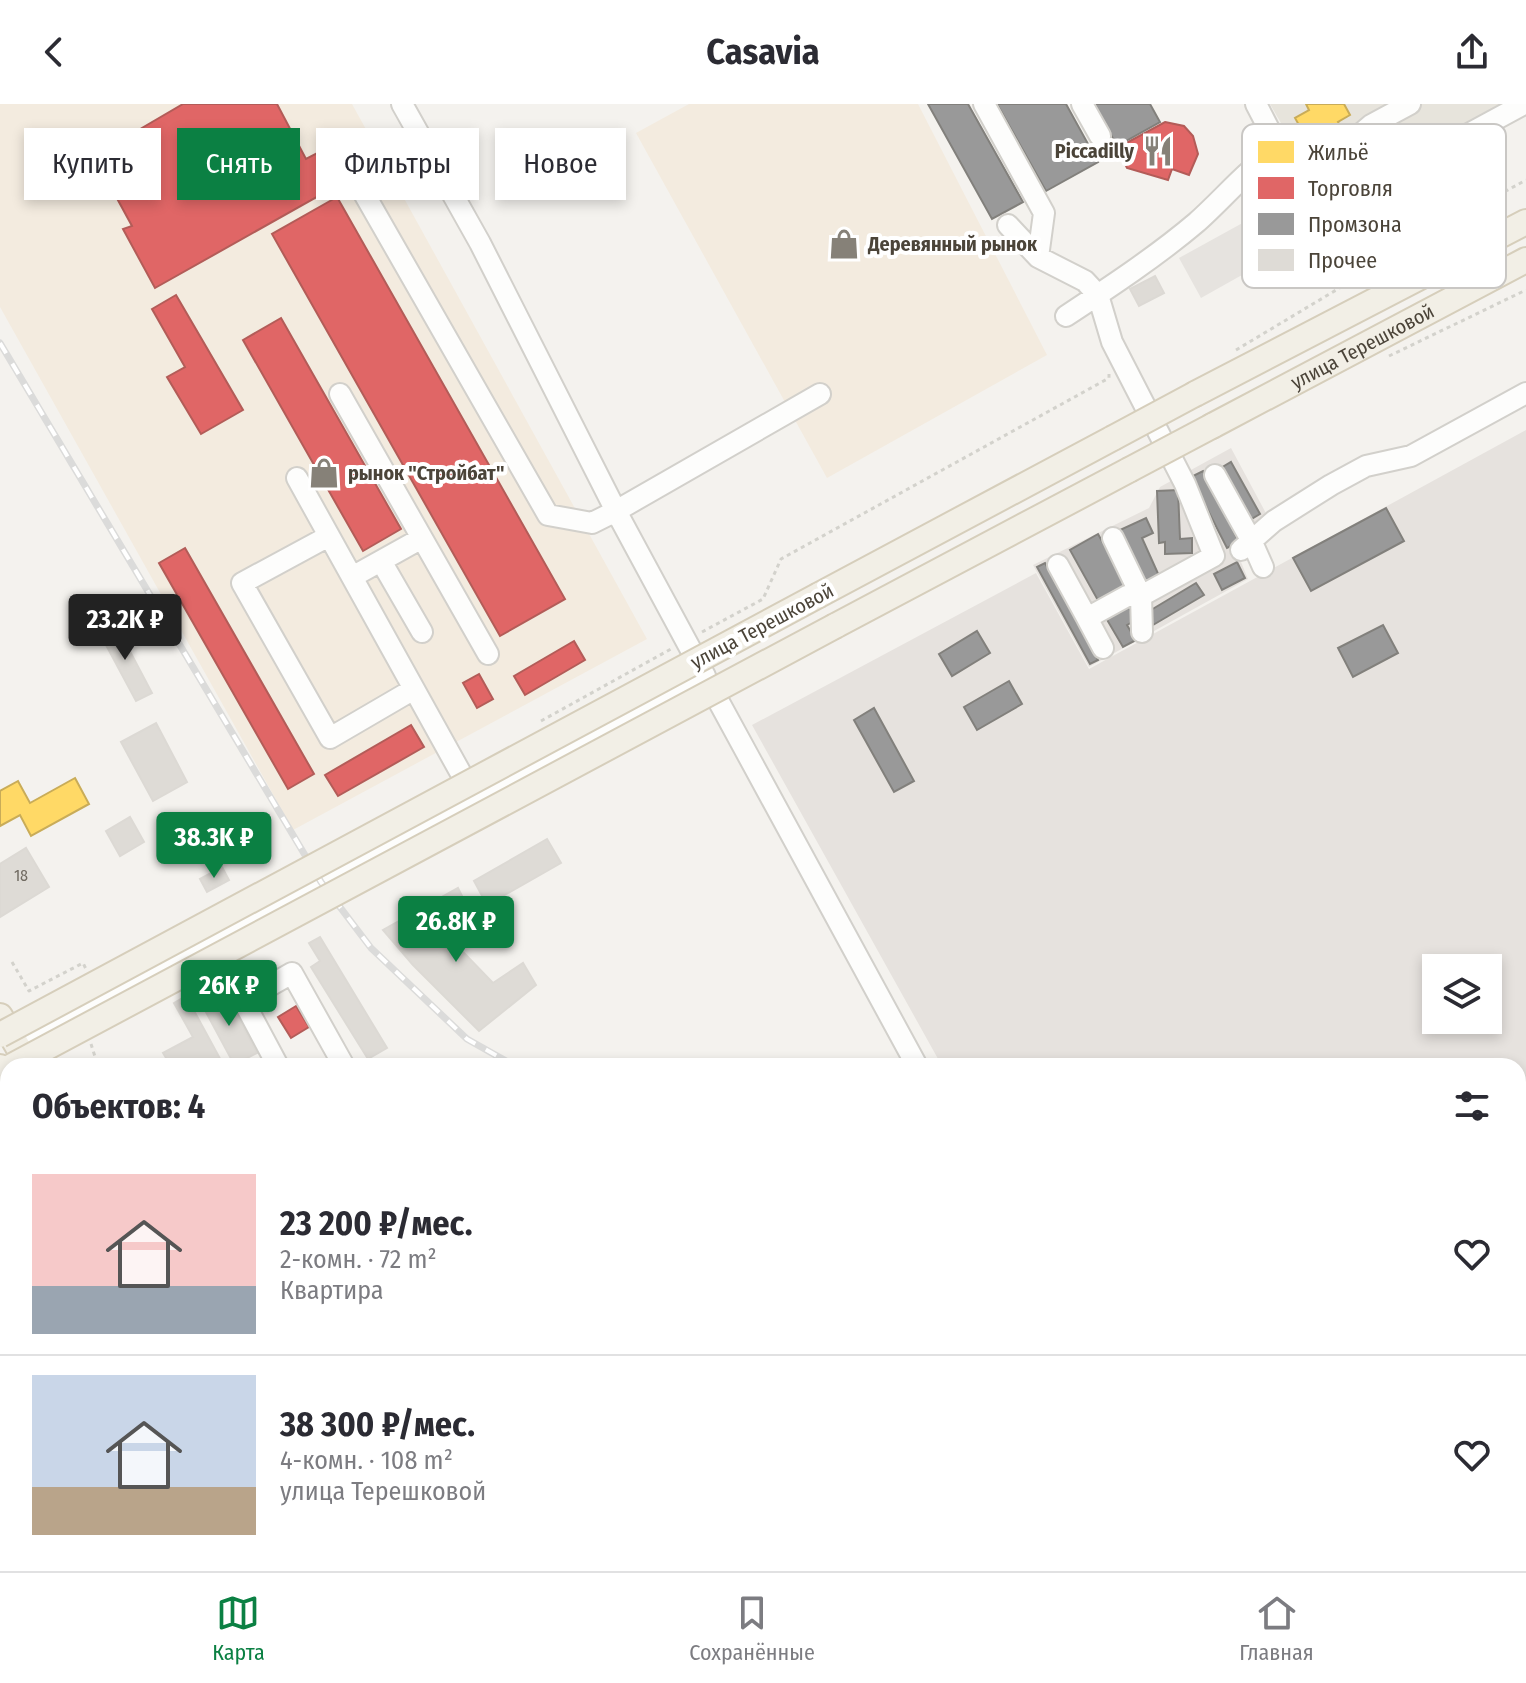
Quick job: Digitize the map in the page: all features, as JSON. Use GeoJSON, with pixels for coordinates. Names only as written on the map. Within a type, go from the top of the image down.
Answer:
{"type":"FeatureCollection","features":[{"type":"Feature","properties":{"kind":"main road","name":"улица Терешковой"},"geometry":{"type":"LineString","coordinates":[[1506,232],[1526,222]]}},
{"type":"Feature","properties":{"kind":"main road","name":"улица Терешковой"},"geometry":{"type":"LineString","coordinates":[[1506,271],[1526,260]]}},
{"type":"Feature","properties":{"kind":"main road","name":"улица Терешковой"},"geometry":{"type":"LineString","coordinates":[[9,1053],[819,595],[1399,288]]}},
{"type":"Feature","properties":{"kind":"main road","name":"улица Терешковой"},"geometry":{"type":"LineString","coordinates":[[9,1053],[835,626],[1473,288]]}},
{"type":"Feature","properties":{"kind":"main road"},"geometry":{"type":"LineString","coordinates":[[0,1016],[9,1053]]}},
{"type":"Feature","properties":{"kind":"street"},"geometry":{"type":"LineString","coordinates":[[402,104],[480,243],[616,511],[913,1058]]}},
{"type":"Feature","properties":{"kind":"street"},"geometry":{"type":"LineString","coordinates":[[984,104],[1044,213],[1038,257]]}},
{"type":"Feature","properties":{"kind":"street"},"geometry":{"type":"LineString","coordinates":[[1082,104],[1100,136]]}},
{"type":"Feature","properties":{"kind":"street"},"geometry":{"type":"LineString","coordinates":[[1256,104],[1267,124]]}},
{"type":"Feature","properties":{"kind":"street"},"geometry":{"type":"LineString","coordinates":[[1373,124],[1410,104]]}},
{"type":"Feature","properties":{"kind":"street"},"geometry":{"type":"LineString","coordinates":[[1487,124],[1524,104]]}},
{"type":"Feature","properties":{"kind":"street"},"geometry":{"type":"LineString","coordinates":[[1066,316],[1195,223],[1242,178]]}},
{"type":"Feature","properties":{"kind":"street"},"geometry":{"type":"LineString","coordinates":[[368,200],[548,515],[592,523],[820,394]]}},
{"type":"Feature","properties":{"kind":"street"},"geometry":{"type":"LineString","coordinates":[[1008,225],[1038,257],[1085,281],[1098,295],[1112,342],[1185,484],[1214,556],[1141,596],[1127,596],[1087,618]]}},
{"type":"Feature","properties":{"kind":"street"},"geometry":{"type":"LineString","coordinates":[[1246,545],[1274,521],[1366,466],[1411,456],[1526,393]]}},
{"type":"Feature","properties":{"kind":"street"},"geometry":{"type":"LineString","coordinates":[[340,394],[488,654]]}},
{"type":"Feature","properties":{"kind":"street"},"geometry":{"type":"LineString","coordinates":[[1215,475],[1246,545],[1263,567]]}},
{"type":"Feature","properties":{"kind":"street"},"geometry":{"type":"LineString","coordinates":[[297,478],[476,800]]}},
{"type":"Feature","properties":{"kind":"street"},"geometry":{"type":"LineString","coordinates":[[329,536],[242,583],[330,738],[414,689]]}},
{"type":"Feature","properties":{"kind":"street"},"geometry":{"type":"LineString","coordinates":[[352,577],[422,538]]}},
{"type":"Feature","properties":{"kind":"street"},"geometry":{"type":"LineString","coordinates":[[1113,538],[1141,596],[1142,632]]}},
{"type":"Feature","properties":{"kind":"street"},"geometry":{"type":"LineString","coordinates":[[381,561],[422,632]]}},
{"type":"Feature","properties":{"kind":"street"},"geometry":{"type":"LineString","coordinates":[[1058,565],[1103,648]]}},
{"type":"Feature","properties":{"kind":"street"},"geometry":{"type":"LineString","coordinates":[[9,1053],[211,940],[705,676]]}},
{"type":"Feature","properties":{"kind":"street"},"geometry":{"type":"LineString","coordinates":[[211,940],[274,1058]]}},
{"type":"Feature","properties":{"kind":"street"},"geometry":{"type":"LineString","coordinates":[[243,1001],[292,973],[340,1058]]}},
{"type":"Feature","properties":{"kind":"street"},"geometry":{"type":"LineString","coordinates":[[899,1058],[905,1044]]}},
{"type":"Feature","properties":{"kind":"path"},"geometry":{"type":"LineString","coordinates":[[1506,191],[1526,180]]}},
{"type":"Feature","properties":{"kind":"path"},"geometry":{"type":"LineString","coordinates":[[1231,352],[1339,288]]}},
{"type":"Feature","properties":{"kind":"path"},"geometry":{"type":"LineString","coordinates":[[686,641],[763,599],[781,559],[1109,378],[1112,342]]}},
{"type":"Feature","properties":{"kind":"path"},"geometry":{"type":"LineString","coordinates":[[12,962],[29,991],[83,963],[84,967]]}},
{"type":"Feature","properties":{"kind":"path"},"geometry":{"type":"LineString","coordinates":[[89,1039],[95,1058]]}},
{"type":"Feature","properties":{"kind":"shaded area","name":"рынок \"Стройбат\""},"geometry":{"type":"Polygon","coordinates":[[[0,104],[352,104],[365,128],[316,128],[316,200],[405,200],[647,639],[293,830],[0,307],[0,104]]]}},
{"type":"Feature","properties":{"kind":"shaded area","name":"Деревянный рынок"},"geometry":{"type":"Polygon","coordinates":[[[689,104],[918,104],[1047,355],[827,478],[636,133],[689,104]]]}},
{"type":"Feature","properties":{"kind":"shaded area"},"geometry":{"type":"Polygon","coordinates":[[[1270,104],[1506,104],[1468,124],[1282,124],[1270,104]]]}},
{"type":"Feature","properties":{"kind":"shaded area"},"geometry":{"type":"Polygon","coordinates":[[[1242,223],[1242,275],[1201,298],[1179,258],[1242,223]]]}},
{"type":"Feature","properties":{"kind":"shaded area"},"geometry":{"type":"Polygon","coordinates":[[[1526,430],[1526,1058],[938,1058],[752,725],[1036,573],[1089,669],[1526,430]]]}},
{"type":"Feature","properties":{"kind":"shaded area"},"geometry":{"type":"Polygon","coordinates":[[[1231,448],[1268,517],[1245,537],[1241,562],[1248,579],[1089,667],[1033,565],[1149,508],[1160,487],[1231,448]]]}},
{"type":"Feature","properties":{"kind":"building: Жильё"},"geometry":{"type":"Polygon","coordinates":[[[1306,104],[1344,104],[1350,115],[1339,124],[1298,124],[1295,118],[1309,110],[1306,104]]]}},
{"type":"Feature","properties":{"kind":"building: Жильё"},"geometry":{"type":"Polygon","coordinates":[[[75,778],[89,804],[31,836],[20,815],[0,826],[0,791],[18,781],[30,803],[75,778]]]}},
{"type":"Feature","properties":{"kind":"building: Торговля"},"geometry":{"type":"Polygon","coordinates":[[[183,104],[277,104],[290,128],[177,128],[177,200],[300,200],[300,148],[306,159],[316,154],[316,197],[155,288],[123,229],[132,226],[118,200],[161,200],[161,128],[142,128],[183,104]]]}},
{"type":"Feature","properties":{"kind":"building: Торговля","name":"Piccadilly"},"geometry":{"type":"Polygon","coordinates":[[[1165,122],[1184,126],[1193,136],[1198,154],[1189,175],[1172,169],[1168,180],[1127,168],[1117,148],[1165,122]]]}},
{"type":"Feature","properties":{"kind":"building: Торговля"},"geometry":{"type":"Polygon","coordinates":[[[332,200],[339,200],[565,599],[500,636],[272,234],[332,200]]]}},
{"type":"Feature","properties":{"kind":"building: Торговля"},"geometry":{"type":"Polygon","coordinates":[[[176,295],[243,410],[201,434],[167,377],[185,367],[152,309],[176,295]]]}},
{"type":"Feature","properties":{"kind":"building: Торговля"},"geometry":{"type":"Polygon","coordinates":[[[281,318],[401,529],[363,551],[243,340],[281,318]]]}},
{"type":"Feature","properties":{"kind":"building: Торговля"},"geometry":{"type":"Polygon","coordinates":[[[185,548],[314,774],[288,789],[159,563],[185,548]]]}},
{"type":"Feature","properties":{"kind":"building: Торговля"},"geometry":{"type":"Polygon","coordinates":[[[574,641],[585,660],[525,695],[514,676],[574,641]]]}},
{"type":"Feature","properties":{"kind":"building: Торговля"},"geometry":{"type":"Polygon","coordinates":[[[479,674],[493,699],[477,708],[463,683],[479,674]]]}},
{"type":"Feature","properties":{"kind":"building: Торговля"},"geometry":{"type":"Polygon","coordinates":[[[411,725],[424,747],[338,796],[325,775],[411,725]]]}},
{"type":"Feature","properties":{"kind":"building: Торговля"},"geometry":{"type":"Polygon","coordinates":[[[296,1006],[309,1027],[291,1038],[278,1017],[296,1006]]]}},
{"type":"Feature","properties":{"kind":"building: Промзона"},"geometry":{"type":"Polygon","coordinates":[[[928,104],[968,104],[1023,202],[992,219],[928,104]]]}},
{"type":"Feature","properties":{"kind":"building: Промзона"},"geometry":{"type":"Polygon","coordinates":[[[997,104],[1066,104],[1098,162],[1046,191],[997,104]]]}},
{"type":"Feature","properties":{"kind":"building: Промзона"},"geometry":{"type":"Polygon","coordinates":[[[1094,104],[1150,104],[1160,122],[1117,146],[1094,104]]]}},
{"type":"Feature","properties":{"kind":"building: Промзона"},"geometry":{"type":"Polygon","coordinates":[[[1231,462],[1260,514],[1248,521],[1219,469],[1231,462]]]}},
{"type":"Feature","properties":{"kind":"building: Промзона"},"geometry":{"type":"Polygon","coordinates":[[[1203,471],[1239,542],[1227,548],[1191,477],[1203,471]]]}},
{"type":"Feature","properties":{"kind":"building: Промзона"},"geometry":{"type":"Polygon","coordinates":[[[1178,490],[1180,539],[1192,538],[1192,553],[1165,554],[1165,542],[1159,543],[1157,491],[1178,490]]]}},
{"type":"Feature","properties":{"kind":"building: Промзона"},"geometry":{"type":"Polygon","coordinates":[[[1386,508],[1404,541],[1311,591],[1293,558],[1386,508]]]}},
{"type":"Feature","properties":{"kind":"building: Промзона"},"geometry":{"type":"Polygon","coordinates":[[[1146,518],[1153,533],[1142,538],[1160,578],[1144,585],[1120,530],[1146,518]]]}},
{"type":"Feature","properties":{"kind":"building: Промзона"},"geometry":{"type":"Polygon","coordinates":[[[1098,534],[1128,588],[1100,604],[1070,550],[1098,534]]]}},
{"type":"Feature","properties":{"kind":"building: Промзона"},"geometry":{"type":"Polygon","coordinates":[[[1237,562],[1245,578],[1222,590],[1214,574],[1237,562]]]}},
{"type":"Feature","properties":{"kind":"building: Промзона"},"geometry":{"type":"Polygon","coordinates":[[[1045,563],[1098,660],[1090,664],[1037,567],[1045,563]]]}},
{"type":"Feature","properties":{"kind":"building: Промзона"},"geometry":{"type":"Polygon","coordinates":[[[1196,583],[1204,595],[1153,625],[1146,613],[1196,583]]]}},
{"type":"Feature","properties":{"kind":"building: Промзона"},"geometry":{"type":"Polygon","coordinates":[[[1128,606],[1136,620],[1127,625],[1136,640],[1123,647],[1106,618],[1128,606]]]}},
{"type":"Feature","properties":{"kind":"building: Промзона"},"geometry":{"type":"Polygon","coordinates":[[[1383,625],[1398,653],[1353,677],[1338,648],[1383,625]]]}},
{"type":"Feature","properties":{"kind":"building: Промзона"},"geometry":{"type":"Polygon","coordinates":[[[977,631],[990,653],[952,676],[939,654],[977,631]]]}},
{"type":"Feature","properties":{"kind":"building: Промзона"},"geometry":{"type":"Polygon","coordinates":[[[1009,681],[1022,704],[977,730],[964,707],[1009,681]]]}},
{"type":"Feature","properties":{"kind":"building: Промзона"},"geometry":{"type":"Polygon","coordinates":[[[874,708],[914,781],[894,792],[854,720],[874,708]]]}},
{"type":"Feature","properties":{"kind":"building: Прочее"},"geometry":{"type":"Polygon","coordinates":[[[1155,276],[1164,293],[1139,306],[1130,289],[1155,276]]]}},
{"type":"Feature","properties":{"kind":"building: Прочее"},"geometry":{"type":"Polygon","coordinates":[[[115,623],[152,693],[136,701],[99,632],[115,623]]]}},
{"type":"Feature","properties":{"kind":"building: Прочее"},"geometry":{"type":"Polygon","coordinates":[[[156,723],[187,782],[153,801],[121,742],[156,723]]]}},
{"type":"Feature","properties":{"kind":"building: Прочее"},"geometry":{"type":"Polygon","coordinates":[[[130,817],[144,842],[120,856],[106,831],[130,817]]]}},
{"type":"Feature","properties":{"kind":"building: Прочее"},"geometry":{"type":"Polygon","coordinates":[[[547,839],[561,863],[487,905],[474,881],[547,839]]]}},
{"type":"Feature","properties":{"kind":"building: Прочее"},"geometry":{"type":"Polygon","coordinates":[[[26,848],[49,887],[0,917],[0,864],[26,848]]]}},
{"type":"Feature","properties":{"kind":"building: Прочее"},"geometry":{"type":"Polygon","coordinates":[[[222,867],[229,880],[207,892],[200,879],[222,867]]]}},
{"type":"Feature","properties":{"kind":"building: Прочее"},"geometry":{"type":"Polygon","coordinates":[[[458,888],[467,906],[435,923],[493,983],[523,963],[536,985],[479,1031],[383,930],[458,888]]]}},
{"type":"Feature","properties":{"kind":"building: Прочее"},"geometry":{"type":"Polygon","coordinates":[[[320,937],[387,1048],[367,1058],[311,967],[320,961],[309,943],[320,937]]]}},
{"type":"Feature","properties":{"kind":"building: Прочее"},"geometry":{"type":"Polygon","coordinates":[[[223,989],[257,1053],[247,1058],[231,1058],[200,1001],[223,989]]]}},
{"type":"Feature","properties":{"kind":"building: Прочее"},"geometry":{"type":"Polygon","coordinates":[[[186,996],[220,1058],[166,1058],[163,1053],[193,1037],[174,1003],[186,996]]]}},
{"type":"Feature","properties":{"kind":"railway"},"geometry":{"type":"LineString","coordinates":[[0,343],[321,882],[371,948],[467,1039],[501,1058]]}},
{"type":"Feature","properties":{"kind":"place","name":"Piccadilly"},"geometry":{"type":"Point","coordinates":[1158,151]}},
{"type":"Feature","properties":{"kind":"place","name":"Деревянный рынок"},"geometry":{"type":"Point","coordinates":[844,244]}},
{"type":"Feature","properties":{"kind":"place","name":"рынок \"Стройбат\""},"geometry":{"type":"Point","coordinates":[324,473]}}]}
